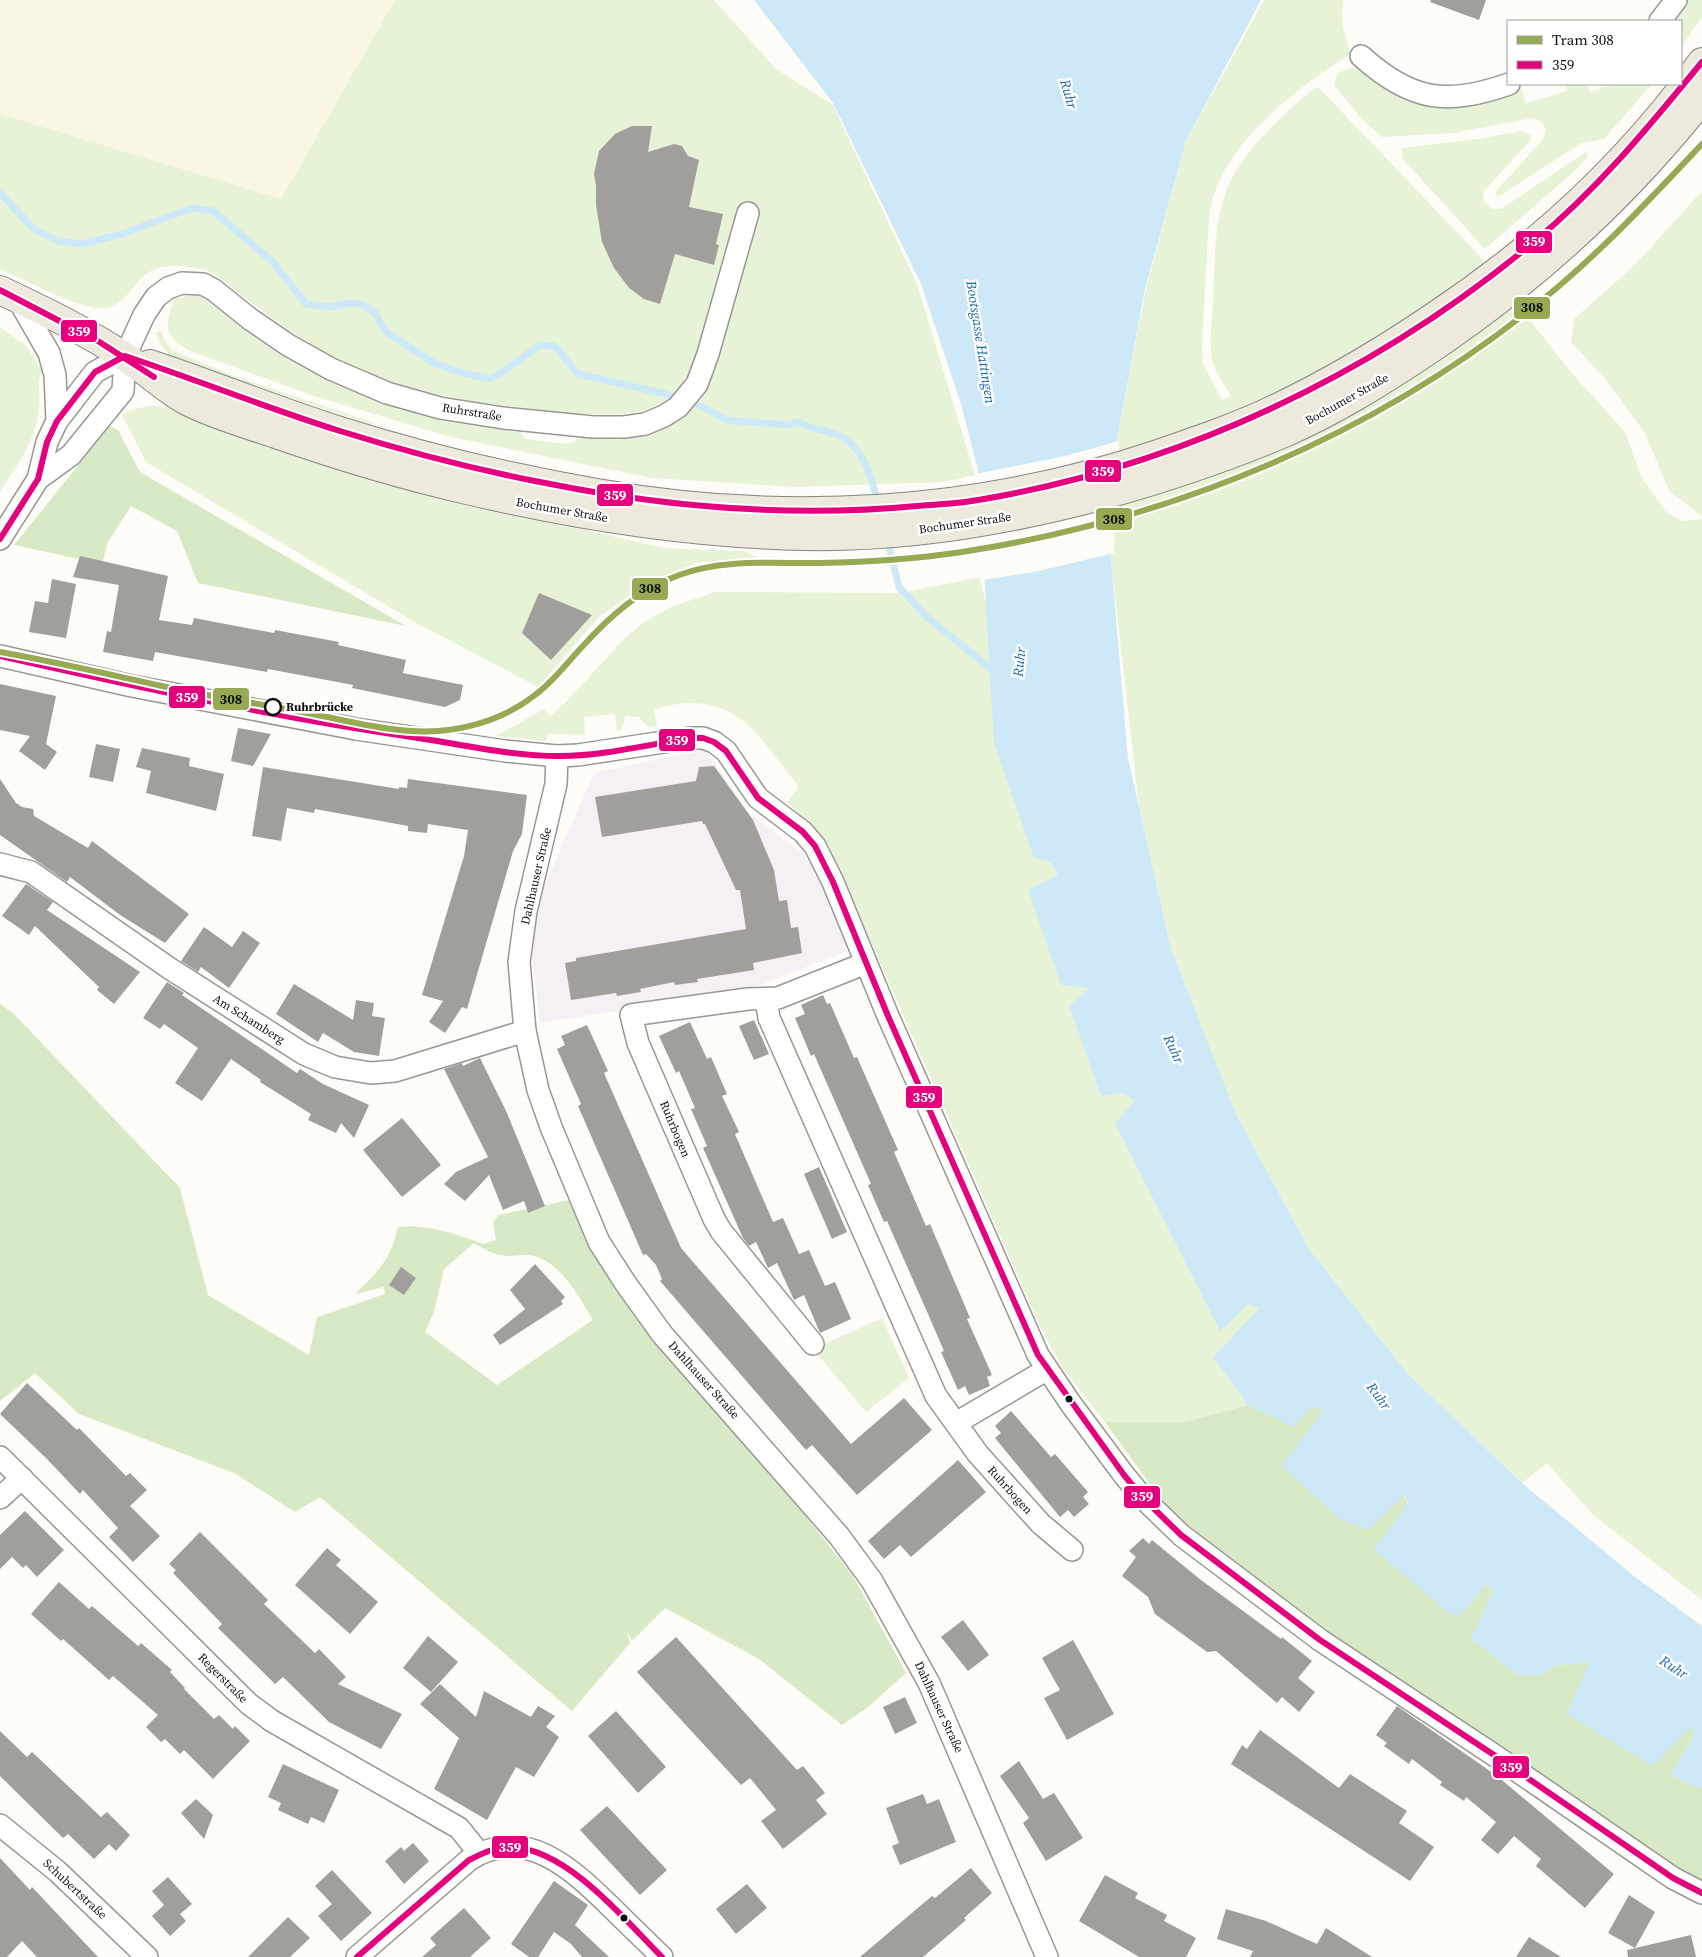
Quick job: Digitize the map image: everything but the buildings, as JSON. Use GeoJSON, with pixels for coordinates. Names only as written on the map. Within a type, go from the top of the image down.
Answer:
{"type":"FeatureCollection","features":[{"type":"Feature","properties":{"kind":"main road","name":"Bochumer Straße"},"geometry":{"type":"LineString","coordinates":[[1530,261],[1564,216],[1642,136],[1702,62]]}},
{"type":"Feature","properties":{"kind":"main road","name":"Bochumer Straße"},"geometry":{"type":"LineString","coordinates":[[9,294],[125,356],[197,379],[337,430],[420,454],[510,476],[600,494],[808,524],[1002,495],[1121,467],[1199,440],[1275,409],[1353,369],[1461,299],[1580,232],[1648,164],[1702,99]]}},
{"type":"Feature","properties":{"kind":"street"},"geometry":{"type":"LineString","coordinates":[[1661,20],[1676,0]]}},
{"type":"Feature","properties":{"kind":"street"},"geometry":{"type":"LineString","coordinates":[[1360,56],[1378,72],[1400,86],[1426,95],[1454,98],[1480,94],[1507,85]]}},
{"type":"Feature","properties":{"kind":"street","name":"Ruhrstraße"},"geometry":{"type":"LineString","coordinates":[[125,356],[144,314],[156,298],[174,285],[182,283],[202,284],[214,290],[288,345],[331,370],[386,393],[440,408],[567,424],[624,427],[645,424],[664,416],[684,400],[697,384],[708,354],[748,213]]}},
{"type":"Feature","properties":{"kind":"street"},"geometry":{"type":"LineString","coordinates":[[9,294],[49,353],[55,375],[57,421]]}},
{"type":"Feature","properties":{"kind":"street"},"geometry":{"type":"LineString","coordinates":[[0,539],[38,479],[47,442],[57,421],[95,372],[125,356]]}},
{"type":"Feature","properties":{"kind":"street"},"geometry":{"type":"LineString","coordinates":[[38,479],[70,455],[123,391],[125,356]]}},
{"type":"Feature","properties":{"kind":"street"},"geometry":{"type":"LineString","coordinates":[[0,656],[132,686],[356,729],[557,756],[704,738],[714,742],[726,752],[758,798],[804,832],[815,846],[833,882],[1011,1298],[1046,1370],[1134,1487],[1181,1535],[1320,1640],[1494,1755],[1641,1857],[1702,1893]]}},
{"type":"Feature","properties":{"kind":"street","name":"Dahlhauser Straße"},"geometry":{"type":"LineString","coordinates":[[557,756],[556,784],[526,911],[519,962],[525,1031],[538,1090],[551,1127],[598,1242],[626,1284],[662,1334],[839,1536],[872,1582],[930,1683],[1047,1957]]}},
{"type":"Feature","properties":{"kind":"street","name":"Am Schamberg"},"geometry":{"type":"LineString","coordinates":[[0,864],[31,872],[169,968],[304,1054],[335,1067],[371,1073],[395,1071],[525,1031]]}},
{"type":"Feature","properties":{"kind":"street","name":"Ruhrbogen"},"geometry":{"type":"LineString","coordinates":[[813,1344],[718,1225],[638,1043],[631,1014],[778,998],[866,962]]}},
{"type":"Feature","properties":{"kind":"street","name":"Ruhrbogen"},"geometry":{"type":"LineString","coordinates":[[766,999],[769,1018],[932,1387],[978,1454],[1041,1524],[1072,1550]]}},
{"type":"Feature","properties":{"kind":"street"},"geometry":{"type":"LineString","coordinates":[[956,1423],[1046,1370]]}},
{"type":"Feature","properties":{"kind":"street","name":"Regerstraße"},"geometry":{"type":"LineString","coordinates":[[0,1457],[249,1704],[272,1722],[460,1828],[479,1853]]}},
{"type":"Feature","properties":{"kind":"street"},"geometry":{"type":"LineString","coordinates":[[0,1498],[22,1478]]}},
{"type":"Feature","properties":{"kind":"street","name":"Schubertstraße"},"geometry":{"type":"LineString","coordinates":[[0,1826],[57,1871],[147,1957]]}},
{"type":"Feature","properties":{"kind":"street"},"geometry":{"type":"LineString","coordinates":[[357,1957],[479,1853],[502,1846],[518,1847],[546,1855],[576,1875],[592,1888],[662,1957]]}},
{"type":"Feature","properties":{"kind":"shaded area"},"geometry":{"type":"Polygon","coordinates":[[[0,0],[395,0],[281,199],[0,114],[0,0]]]}},
{"type":"Feature","properties":{"kind":"shaded area"},"geometry":{"type":"Polygon","coordinates":[[[705,749],[748,812],[820,867],[852,949],[747,990],[540,1023],[532,955],[541,894],[594,773],[705,749]]]}},
{"type":"Feature","properties":{"kind":"green space"},"geometry":{"type":"Polygon","coordinates":[[[395,0],[714,0],[776,69],[833,105],[917,284],[975,475],[944,482],[795,487],[652,478],[451,437],[317,397],[190,351],[175,340],[168,329],[174,299],[198,294],[214,302],[248,333],[290,359],[330,381],[387,404],[443,421],[521,433],[526,439],[567,444],[585,436],[616,440],[649,434],[680,419],[703,397],[682,374],[685,380],[670,397],[650,408],[624,414],[568,413],[462,399],[380,378],[329,355],[286,328],[209,271],[177,266],[155,269],[143,276],[125,297],[113,306],[96,308],[69,300],[0,269],[0,114],[281,199],[395,0]]]}},
{"type":"Feature","properties":{"kind":"green space"},"geometry":{"type":"Polygon","coordinates":[[[1264,0],[1343,0],[1343,26],[1350,51],[1349,55],[1308,83],[1266,119],[1231,160],[1219,183],[1209,218],[1202,353],[1203,364],[1222,400],[1231,396],[1213,364],[1211,337],[1215,251],[1223,201],[1228,185],[1253,147],[1293,106],[1315,88],[1319,88],[1476,252],[1570,371],[1625,432],[1641,476],[1665,511],[1681,521],[1702,519],[1702,1600],[1592,1514],[1547,1463],[1522,1483],[1408,1374],[1309,1249],[1237,1116],[1171,949],[1139,807],[1111,561],[1117,439],[1146,289],[1186,141],[1264,0]]]}},
{"type":"Feature","properties":{"kind":"green space"},"geometry":{"type":"Polygon","coordinates":[[[1683,0],[1702,0],[1702,17],[1682,46],[1682,20],[1670,20],[1683,0]]]}},
{"type":"Feature","properties":{"kind":"green space"},"geometry":{"type":"Polygon","coordinates":[[[1359,65],[1486,99],[1520,86],[1526,103],[1567,91],[1566,85],[1586,85],[1590,92],[1611,85],[1651,85],[1604,139],[1581,143],[1498,197],[1496,194],[1497,190],[1544,138],[1546,130],[1542,122],[1533,118],[1453,133],[1382,137],[1362,119],[1334,85],[1337,73],[1359,65]]]}},
{"type":"Feature","properties":{"kind":"green space"},"geometry":{"type":"Polygon","coordinates":[[[1522,131],[1531,135],[1530,141],[1484,191],[1485,201],[1492,209],[1501,209],[1586,152],[1589,155],[1577,169],[1485,249],[1402,158],[1402,148],[1479,139],[1522,131]]]}},
{"type":"Feature","properties":{"kind":"green space"},"geometry":{"type":"Polygon","coordinates":[[[1702,191],[1702,516],[1669,491],[1645,433],[1603,376],[1571,342],[1574,319],[1634,266],[1702,191]]]}},
{"type":"Feature","properties":{"kind":"green space"},"geometry":{"type":"Polygon","coordinates":[[[0,327],[26,346],[42,370],[39,381],[39,408],[34,431],[19,463],[0,492],[0,327]]]}},
{"type":"Feature","properties":{"kind":"green space"},"geometry":{"type":"Polygon","coordinates":[[[161,331],[166,343],[172,350],[181,354],[234,376],[375,423],[374,425],[187,363],[171,355],[163,348],[156,332],[161,331]]]}},
{"type":"Feature","properties":{"kind":"green space"},"geometry":{"type":"Polygon","coordinates":[[[153,405],[183,411],[546,521],[664,548],[744,551],[759,559],[698,562],[647,583],[599,617],[538,687],[411,620],[146,462],[122,415],[130,410],[153,405]]]}},
{"type":"Feature","properties":{"kind":"green space"},"geometry":{"type":"Polygon","coordinates":[[[110,426],[118,430],[140,472],[406,626],[198,583],[177,531],[131,506],[108,542],[102,564],[14,545],[110,426]]]}},
{"type":"Feature","properties":{"kind":"green space"},"geometry":{"type":"Polygon","coordinates":[[[980,577],[1050,862],[1058,875],[1028,891],[1090,988],[1069,1006],[1101,1095],[1123,1093],[1135,1101],[1163,1215],[1220,1330],[1248,1304],[1261,1308],[1213,1357],[1248,1405],[1185,1422],[1105,1422],[1061,1366],[1038,1322],[827,842],[787,802],[799,787],[753,730],[726,710],[708,705],[688,703],[654,709],[657,727],[647,726],[639,717],[625,716],[622,729],[617,731],[615,714],[584,717],[585,734],[548,734],[546,741],[496,736],[544,709],[550,716],[566,702],[625,638],[644,622],[671,607],[715,592],[900,593],[980,577]]]}},
{"type":"Feature","properties":{"kind":"green space"},"geometry":{"type":"Polygon","coordinates":[[[0,1004],[13,1013],[180,1188],[208,1295],[309,1355],[317,1317],[385,1294],[384,1287],[355,1294],[382,1264],[392,1248],[398,1227],[430,1228],[452,1233],[483,1244],[496,1240],[493,1223],[498,1215],[578,1198],[718,1414],[788,1494],[853,1576],[906,1673],[868,1707],[842,1725],[759,1659],[665,1608],[632,1641],[627,1631],[630,1643],[572,1711],[320,1497],[295,1512],[234,1473],[79,1414],[35,1373],[0,1401],[0,1004]],[[474,1243],[444,1269],[434,1312],[425,1332],[497,1385],[593,1320],[575,1290],[559,1271],[550,1264],[540,1258],[529,1255],[500,1255],[474,1243]]]}},
{"type":"Feature","properties":{"kind":"green space"},"geometry":{"type":"Polygon","coordinates":[[[882,1318],[909,1378],[866,1412],[813,1349],[882,1318]]]}},
{"type":"Feature","properties":{"kind":"green space"},"geometry":{"type":"Polygon","coordinates":[[[1248,1405],[1294,1426],[1310,1407],[1325,1410],[1403,1494],[1462,1614],[1486,1584],[1494,1590],[1471,1638],[1517,1675],[1540,1676],[1557,1665],[1590,1662],[1693,1725],[1693,1737],[1671,1775],[1702,1789],[1702,1883],[1313,1623],[1175,1519],[1105,1422],[1185,1422],[1248,1405]]]}},
{"type":"Feature","properties":{"kind":"water"},"geometry":{"type":"Polygon","coordinates":[[[754,0],[1261,0],[1186,141],[1145,289],[1117,439],[1111,561],[1128,758],[1171,949],[1237,1116],[1309,1249],[1408,1374],[1522,1483],[1635,1577],[1702,1626],[1702,1789],[1671,1775],[1693,1737],[1693,1725],[1653,1766],[1566,1714],[1590,1662],[1557,1665],[1540,1676],[1517,1675],[1471,1638],[1494,1590],[1486,1584],[1462,1614],[1450,1614],[1374,1550],[1408,1503],[1404,1495],[1368,1530],[1341,1520],[1281,1466],[1324,1410],[1310,1407],[1294,1427],[1248,1405],[1213,1357],[1260,1308],[1248,1304],[1220,1331],[1115,1123],[1135,1101],[1123,1093],[1101,1096],[1069,1006],[1090,988],[1061,985],[1028,890],[1058,875],[1050,862],[1034,858],[994,743],[978,470],[961,404],[921,284],[833,103],[754,0]]]}},
{"type":"Feature","properties":{"kind":"pier"},"geometry":{"type":"Polygon","coordinates":[[[1119,441],[1114,553],[1034,572],[982,580],[976,474],[1061,457],[1119,441]]]}},
{"type":"Feature","properties":{"kind":"waterway"},"geometry":{"type":"LineString","coordinates":[[0,193],[34,229],[57,241],[82,244],[122,234],[192,208],[213,211],[272,261],[306,304],[331,307],[347,303],[362,304],[375,313],[385,331],[434,363],[459,372],[491,378],[540,345],[555,346],[578,374],[666,394],[701,406],[726,420],[790,425],[798,422],[808,427],[831,432],[850,443],[862,457],[878,502]]}},
{"type":"Feature","properties":{"kind":"waterway"},"geometry":{"type":"LineString","coordinates":[[887,539],[899,587],[927,617],[996,673]]}},
{"type":"Feature","properties":{"kind":"tram line","name":"308"},"geometry":{"type":"LineString","coordinates":[[0,652],[186,691],[389,729],[438,731],[477,724],[513,709],[542,690],[614,615],[638,596],[679,575],[714,566],[731,564],[838,563],[927,557],[1042,537],[1120,517],[1197,493],[1272,463],[1344,429],[1414,390],[1482,346],[1546,297],[1607,242],[1702,144]]}},
{"type":"Feature","properties":{"kind":"transit line","name":"359"},"geometry":{"type":"LineString","coordinates":[[0,539],[38,479],[47,442],[57,421],[95,372],[125,356],[313,422],[412,452],[486,471],[535,481],[630,498],[677,504],[725,508],[821,511],[955,503],[1054,485],[1129,464],[1202,438],[1274,407],[1343,372],[1410,332],[1474,289],[1535,241],[1581,200],[1623,155],[1702,62]]}},
{"type":"Feature","properties":{"kind":"transit line","name":"359"},"geometry":{"type":"LineString","coordinates":[[0,290],[98,341],[154,377]]}},
{"type":"Feature","properties":{"kind":"transit line","name":"359"},"geometry":{"type":"LineString","coordinates":[[0,656],[257,711],[504,752],[575,756],[690,738],[703,738],[714,742],[726,751],[758,798],[803,832],[815,846],[833,882],[888,1016],[1038,1355],[1124,1475],[1144,1499],[1181,1535],[1320,1640],[1494,1755],[1673,1878],[1702,1893]]}},
{"type":"Feature","properties":{"kind":"transit line","name":"359"},"geometry":{"type":"LineString","coordinates":[[357,1957],[469,1860],[490,1850],[507,1847],[534,1851],[555,1861],[575,1874],[613,1907],[662,1957]]}},
{"type":"Feature","properties":{"kind":"place","name":"Ruhrbrücke"},"geometry":{"type":"Point","coordinates":[273,707]}},
{"type":"Feature","properties":{"kind":"water label","name":"Ruhr"},"geometry":{"type":"Point","coordinates":[1069,94]}},
{"type":"Feature","properties":{"kind":"water label","name":"Bootsgasse Hattingen"},"geometry":{"type":"Point","coordinates":[981,342]}},
{"type":"Feature","properties":{"kind":"water label","name":"Ruhr"},"geometry":{"type":"Point","coordinates":[1019,662]}},
{"type":"Feature","properties":{"kind":"water label","name":"Ruhr"},"geometry":{"type":"Point","coordinates":[1174,1049]}},
{"type":"Feature","properties":{"kind":"water label","name":"Ruhr"},"geometry":{"type":"Point","coordinates":[1379,1396]}},
{"type":"Feature","properties":{"kind":"water label","name":"Ruhr"},"geometry":{"type":"Point","coordinates":[1674,1667]}}]}
